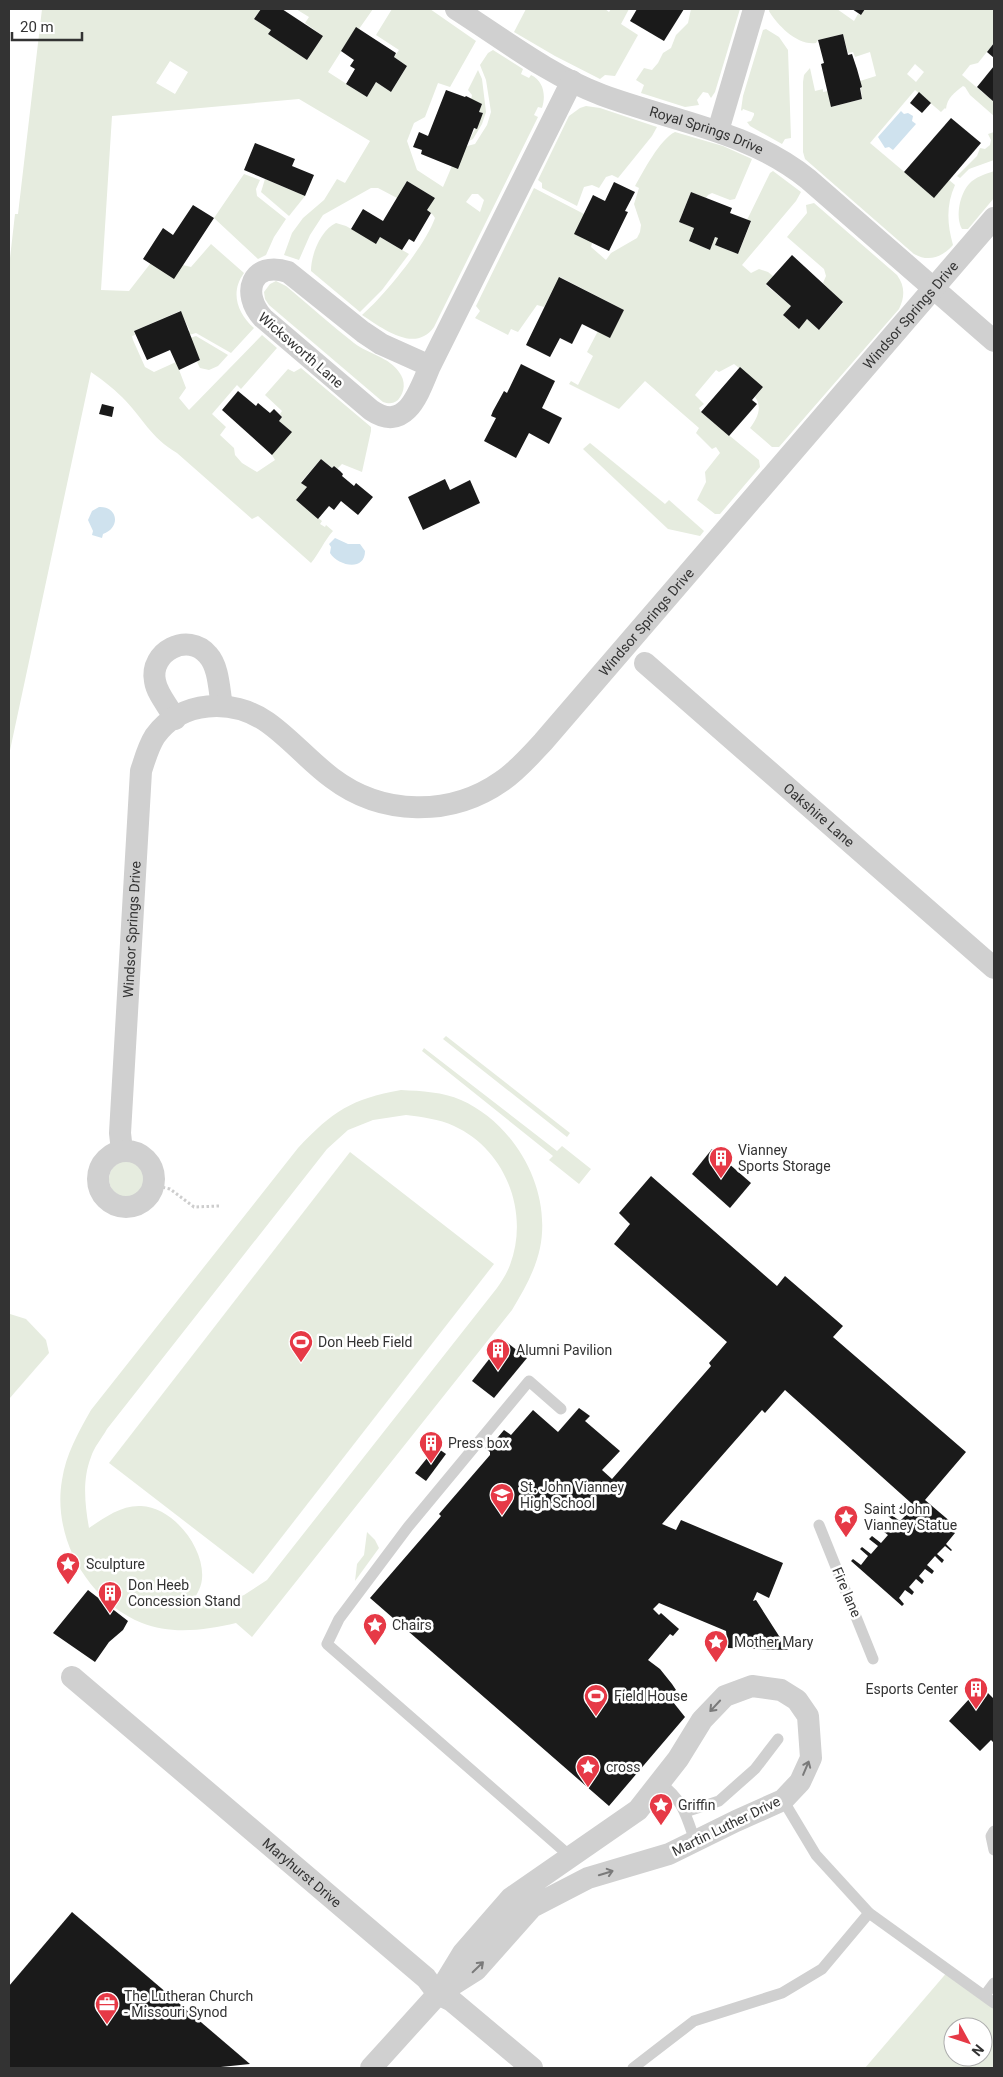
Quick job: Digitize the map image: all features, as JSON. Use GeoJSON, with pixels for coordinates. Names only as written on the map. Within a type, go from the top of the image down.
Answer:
{"type":"FeatureCollection","features":[{"type":"Feature","properties":{"kind":"street","name":"Royal Springs Drive"},"geometry":{"type":"LineString","coordinates":[[456,9],[534,60],[572,81],[602,94],[718,131],[757,147],[793,166],[994,341]]}},
{"type":"Feature","properties":{"kind":"street"},"geometry":{"type":"LineString","coordinates":[[718,131],[754,9]]}},
{"type":"Feature","properties":{"kind":"street","name":"Wicksworth Lane"},"geometry":{"type":"LineString","coordinates":[[430,366],[381,344],[363,332],[288,272],[278,268],[266,270],[257,276],[251,286],[250,296],[254,309],[378,415],[386,418],[396,417],[404,412],[417,395],[572,81]]}},
{"type":"Feature","properties":{"kind":"street","name":"Windsor Springs Drive"},"geometry":{"type":"LineString","coordinates":[[122,1151],[120,1134],[140,771],[155,737],[164,726],[175,718],[196,708],[222,706],[250,712],[284,736],[332,778],[348,789],[383,803],[405,808],[439,806],[483,793],[503,781],[543,742],[994,218]]}},
{"type":"Feature","properties":{"kind":"street"},"geometry":{"type":"LineString","coordinates":[[175,718],[155,682],[155,672],[157,662],[163,654],[181,644],[200,648],[208,654],[214,663],[222,706]]}},
{"type":"Feature","properties":{"kind":"street","name":"Oakshire Lane"},"geometry":{"type":"LineString","coordinates":[[645,663],[994,968]]}},
{"type":"Feature","properties":{"kind":"street"},"geometry":{"type":"LineString","coordinates":[[122,1151],[133,1151],[142,1155],[149,1162],[153,1171],[153,1185],[146,1198],[139,1204],[130,1206],[112,1203],[105,1197],[98,1181],[99,1172],[108,1157],[122,1151]]}},
{"type":"Feature","properties":{"kind":"street","name":"Maryhurst Drive"},"geometry":{"type":"LineString","coordinates":[[72,1677],[419,1972],[438,1994],[452,2001],[532,2068]]}},
{"type":"Feature","properties":{"kind":"street","name":"Martin Luther Drive"},"geometry":{"type":"LineString","coordinates":[[370,2068],[438,1994],[462,1953],[511,1898],[638,1810],[660,1783],[702,1720],[724,1696],[752,1686],[781,1690],[796,1700],[808,1716],[810,1758],[800,1782],[783,1800],[669,1854],[588,1878],[532,1907],[476,1970],[438,1994]]}},
{"type":"Feature","properties":{"kind":"lane"},"geometry":{"type":"LineString","coordinates":[[561,1409],[528,1381],[408,1527],[339,1619],[327,1644],[571,1857]]}},
{"type":"Feature","properties":{"kind":"lane","name":"Fire lane"},"geometry":{"type":"LineString","coordinates":[[819,1526],[873,1659]]}},
{"type":"Feature","properties":{"kind":"lane"},"geometry":{"type":"LineString","coordinates":[[685,1812],[719,1801],[755,1769],[778,1739]]}},
{"type":"Feature","properties":{"kind":"lane"},"geometry":{"type":"LineString","coordinates":[[660,1783],[674,1794],[685,1812],[695,1841]]}},
{"type":"Feature","properties":{"kind":"lane"},"geometry":{"type":"LineString","coordinates":[[783,1800],[816,1854],[869,1913],[994,2003]]}},
{"type":"Feature","properties":{"kind":"lane"},"geometry":{"type":"LineString","coordinates":[[994,1831],[992,1836],[994,1850]]}},
{"type":"Feature","properties":{"kind":"lane"},"geometry":{"type":"LineString","coordinates":[[633,2068],[694,2021],[782,1993],[822,1969],[869,1913]]}},
{"type":"Feature","properties":{"kind":"lane"},"geometry":{"type":"LineString","coordinates":[[985,1995],[994,1983]]}},
{"type":"Feature","properties":{"kind":"path"},"geometry":{"type":"LineString","coordinates":[[153,1185],[170,1190],[189,1204],[200,1207],[219,1206]]}},
{"type":"Feature","properties":{"kind":"shaded area"},"geometry":{"type":"Polygon","coordinates":[[[42,9],[261,9],[254,19],[271,30],[268,34],[307,60],[323,36],[305,23],[309,17],[296,9],[373,9],[359,29],[356,28],[328,72],[367,97],[376,82],[391,92],[407,66],[394,57],[399,50],[376,35],[392,9],[430,9],[476,41],[450,87],[438,83],[425,117],[414,123],[407,141],[417,170],[443,187],[452,166],[467,146],[475,144],[487,125],[491,112],[486,80],[480,65],[488,53],[493,50],[523,69],[521,74],[529,78],[531,75],[539,81],[543,89],[544,99],[542,108],[538,107],[534,115],[538,117],[434,327],[426,335],[418,338],[398,336],[362,315],[392,283],[422,242],[435,218],[427,210],[435,198],[407,181],[397,198],[378,188],[371,188],[323,215],[310,235],[299,260],[284,255],[292,233],[303,218],[324,200],[337,179],[345,183],[370,141],[299,99],[112,116],[101,290],[129,291],[150,264],[191,267],[211,244],[244,273],[237,288],[237,302],[243,316],[254,328],[231,353],[196,333],[189,335],[188,332],[190,331],[180,311],[134,331],[133,340],[145,367],[154,372],[176,362],[186,388],[179,398],[189,410],[262,335],[277,348],[241,389],[237,385],[212,414],[226,427],[220,435],[234,448],[235,455],[242,463],[257,472],[275,460],[272,455],[279,421],[282,417],[280,414],[282,411],[265,395],[288,369],[294,372],[301,368],[371,427],[371,431],[362,472],[342,464],[337,469],[334,466],[332,468],[321,459],[301,482],[307,487],[296,500],[322,521],[320,524],[325,527],[326,525],[333,531],[311,563],[258,516],[252,519],[177,453],[160,441],[122,397],[91,372],[9,755],[9,267],[15,214],[18,214],[42,9]],[[170,61],[156,83],[175,94],[188,72],[170,61]],[[472,194],[466,202],[480,212],[484,200],[478,194],[472,194]]]}},
{"type":"Feature","properties":{"kind":"shaded area"},"geometry":{"type":"Polygon","coordinates":[[[526,9],[605,9],[609,12],[611,9],[629,9],[621,24],[638,35],[615,76],[605,75],[600,79],[514,32],[526,9]]]}},
{"type":"Feature","properties":{"kind":"shaded area"},"geometry":{"type":"Polygon","coordinates":[[[691,9],[740,9],[715,92],[711,98],[708,93],[703,92],[697,100],[699,105],[685,107],[641,93],[644,85],[636,80],[644,68],[652,70],[663,53],[671,48],[676,35],[688,23],[691,9]]]}},
{"type":"Feature","properties":{"kind":"shaded area"},"geometry":{"type":"Polygon","coordinates":[[[770,9],[837,9],[854,21],[858,14],[861,15],[865,9],[994,9],[994,43],[978,63],[970,65],[962,75],[994,102],[994,116],[970,95],[963,86],[952,96],[946,109],[941,112],[915,90],[870,143],[934,197],[949,180],[955,185],[948,215],[953,245],[945,252],[931,258],[920,257],[914,254],[805,159],[803,152],[804,75],[810,68],[815,91],[823,89],[823,92],[828,91],[832,107],[862,99],[860,81],[876,76],[870,52],[855,57],[853,52],[848,53],[843,34],[818,40],[816,43],[802,41],[783,29],[769,11],[770,9]],[[915,64],[907,74],[916,82],[924,72],[915,64]]]}},
{"type":"Feature","properties":{"kind":"shaded area"},"geometry":{"type":"Polygon","coordinates":[[[766,29],[779,37],[788,50],[791,138],[785,139],[782,144],[750,126],[747,122],[751,121],[754,113],[741,110],[743,96],[763,30],[766,29]]]}},
{"type":"Feature","properties":{"kind":"shaded area"},"geometry":{"type":"Polygon","coordinates":[[[478,70],[482,79],[486,112],[482,124],[473,139],[469,141],[483,113],[479,112],[482,104],[471,100],[472,95],[468,90],[478,70]]]}},
{"type":"Feature","properties":{"kind":"shaded area"},"geometry":{"type":"Polygon","coordinates":[[[586,106],[600,108],[657,127],[618,178],[612,175],[606,177],[599,188],[592,185],[584,187],[577,206],[542,188],[542,183],[538,180],[569,116],[586,106]]]}},
{"type":"Feature","properties":{"kind":"shaded area"},"geometry":{"type":"Polygon","coordinates":[[[675,132],[723,146],[752,159],[735,199],[730,200],[712,193],[706,198],[691,192],[679,222],[694,228],[689,241],[710,250],[715,237],[718,238],[715,245],[738,254],[751,222],[747,220],[770,173],[773,171],[801,192],[796,201],[742,265],[751,273],[759,269],[773,276],[766,285],[791,306],[783,315],[799,328],[807,319],[819,330],[843,303],[823,283],[826,276],[824,269],[787,237],[807,213],[806,205],[814,203],[897,275],[902,283],[903,292],[899,309],[779,447],[772,447],[750,428],[757,417],[759,409],[755,397],[763,387],[734,364],[719,372],[716,370],[695,395],[704,404],[699,408],[701,412],[759,460],[760,467],[720,514],[715,514],[697,500],[706,482],[705,472],[720,453],[716,447],[712,449],[696,433],[699,428],[645,381],[619,409],[569,384],[571,381],[578,385],[593,356],[587,352],[598,331],[610,337],[624,310],[560,277],[544,307],[537,305],[518,332],[511,329],[508,335],[475,318],[480,311],[476,306],[534,188],[584,214],[592,243],[591,247],[606,260],[611,253],[637,238],[641,225],[634,204],[639,188],[635,186],[658,148],[675,132]]]}},
{"type":"Feature","properties":{"kind":"shaded area"},"geometry":{"type":"Polygon","coordinates":[[[994,132],[994,160],[969,169],[960,178],[957,176],[977,156],[980,148],[985,149],[990,145],[991,140],[988,134],[994,132]]]}},
{"type":"Feature","properties":{"kind":"shaded area"},"geometry":{"type":"Polygon","coordinates":[[[994,171],[994,198],[968,229],[962,229],[959,212],[963,193],[974,179],[994,171]]]}},
{"type":"Feature","properties":{"kind":"shaded area"},"geometry":{"type":"Polygon","coordinates":[[[244,174],[260,180],[256,189],[257,196],[286,219],[274,237],[266,255],[258,259],[214,218],[244,174]]]}},
{"type":"Feature","properties":{"kind":"shaded area"},"geometry":{"type":"Polygon","coordinates":[[[265,179],[305,196],[289,216],[261,192],[265,179]]]}},
{"type":"Feature","properties":{"kind":"shaded area"},"geometry":{"type":"Polygon","coordinates":[[[336,223],[346,226],[376,243],[380,237],[409,254],[382,290],[360,312],[311,271],[315,250],[321,237],[336,223]]]}},
{"type":"Feature","properties":{"kind":"shaded area"},"geometry":{"type":"Polygon","coordinates":[[[276,281],[286,286],[354,343],[395,367],[404,383],[398,400],[391,403],[383,402],[269,305],[265,299],[264,292],[270,284],[276,281]]]}},
{"type":"Feature","properties":{"kind":"shaded area"},"geometry":{"type":"Polygon","coordinates":[[[196,336],[228,355],[218,366],[209,370],[200,368],[197,362],[200,360],[190,338],[196,336]]]}},
{"type":"Feature","properties":{"kind":"shaded area"},"geometry":{"type":"Polygon","coordinates":[[[590,443],[665,504],[669,500],[704,531],[700,536],[668,529],[583,449],[590,443]]]}},
{"type":"Feature","properties":{"kind":"shaded area"},"geometry":{"type":"Polygon","coordinates":[[[446,1036],[570,1133],[567,1137],[443,1039],[446,1036]]]}},
{"type":"Feature","properties":{"kind":"shaded area"},"geometry":{"type":"Polygon","coordinates":[[[424,1048],[557,1151],[562,1146],[591,1169],[579,1184],[549,1160],[553,1156],[422,1051],[424,1048]]]}},
{"type":"Feature","properties":{"kind":"shaded area"},"geometry":{"type":"Polygon","coordinates":[[[409,1090],[432,1092],[454,1097],[480,1111],[498,1125],[513,1142],[535,1182],[540,1203],[542,1226],[540,1248],[529,1280],[512,1310],[252,1637],[236,1623],[213,1628],[177,1630],[153,1627],[142,1623],[123,1613],[105,1600],[78,1565],[69,1545],[63,1524],[60,1502],[66,1461],[73,1444],[91,1410],[298,1148],[310,1135],[344,1108],[384,1094],[409,1090]],[[406,1115],[373,1120],[348,1130],[327,1149],[107,1429],[92,1453],[85,1484],[89,1528],[113,1513],[134,1506],[153,1508],[175,1521],[185,1531],[198,1555],[202,1567],[202,1579],[199,1590],[190,1607],[227,1602],[244,1595],[267,1580],[497,1288],[509,1268],[515,1245],[517,1224],[515,1204],[509,1184],[499,1166],[487,1150],[472,1136],[454,1126],[436,1120],[406,1115]]]}},
{"type":"Feature","properties":{"kind":"shaded area","name":"Don Heeb Field"},"geometry":{"type":"Polygon","coordinates":[[[350,1152],[494,1264],[253,1574],[109,1463],[350,1152]]]}},
{"type":"Feature","properties":{"kind":"shaded area"},"geometry":{"type":"Polygon","coordinates":[[[127,1161],[140,1166],[145,1179],[140,1192],[127,1197],[114,1192],[109,1179],[114,1166],[127,1161]]]}},
{"type":"Feature","properties":{"kind":"shaded area"},"geometry":{"type":"Polygon","coordinates":[[[9,1315],[26,1319],[46,1340],[49,1353],[9,1399],[9,1315]]]}},
{"type":"Feature","properties":{"kind":"shaded area"},"geometry":{"type":"Polygon","coordinates":[[[367,1532],[375,1540],[379,1548],[355,1581],[357,1564],[364,1555],[367,1532]]]}},
{"type":"Feature","properties":{"kind":"shaded area"},"geometry":{"type":"Polygon","coordinates":[[[949,1970],[994,2009],[994,2068],[865,2068],[949,1970]]]}},
{"type":"Feature","properties":{"kind":"water"},"geometry":{"type":"Polygon","coordinates":[[[901,111],[904,114],[908,113],[913,116],[912,121],[916,124],[893,150],[889,147],[885,148],[878,137],[901,111]]]}},
{"type":"Feature","properties":{"kind":"water"},"geometry":{"type":"Polygon","coordinates":[[[99,507],[110,510],[115,518],[113,527],[103,534],[102,538],[92,535],[93,531],[88,520],[92,511],[99,507]]]}},
{"type":"Feature","properties":{"kind":"water"},"geometry":{"type":"Polygon","coordinates":[[[335,538],[348,544],[360,544],[365,551],[361,562],[350,565],[334,558],[330,553],[331,547],[329,544],[335,538]]]}},
{"type":"Feature","properties":{"kind":"building"},"geometry":{"type":"Polygon","coordinates":[[[261,9],[282,9],[323,36],[307,60],[268,34],[271,30],[254,19],[261,9]]]}},
{"type":"Feature","properties":{"kind":"building"},"geometry":{"type":"Polygon","coordinates":[[[637,9],[684,9],[664,41],[630,21],[637,9]]]}},
{"type":"Feature","properties":{"kind":"building"},"geometry":{"type":"Polygon","coordinates":[[[852,9],[865,9],[861,15],[852,9]]]}},
{"type":"Feature","properties":{"kind":"building"},"geometry":{"type":"Polygon","coordinates":[[[356,27],[396,53],[394,57],[407,66],[391,92],[376,82],[367,97],[346,84],[355,69],[350,66],[354,60],[341,51],[356,27]]]}},
{"type":"Feature","properties":{"kind":"building"},"geometry":{"type":"Polygon","coordinates":[[[843,34],[848,55],[852,54],[857,69],[862,87],[860,88],[862,99],[831,107],[821,64],[824,63],[818,40],[843,34]]]}},
{"type":"Feature","properties":{"kind":"building"},"geometry":{"type":"Polygon","coordinates":[[[994,43],[994,58],[987,52],[994,43]]]}},
{"type":"Feature","properties":{"kind":"building"},"geometry":{"type":"Polygon","coordinates":[[[994,66],[994,102],[977,87],[994,66]]]}},
{"type":"Feature","properties":{"kind":"building"},"geometry":{"type":"Polygon","coordinates":[[[446,90],[466,96],[482,104],[479,112],[483,113],[477,129],[474,128],[458,169],[421,154],[422,150],[413,147],[419,132],[428,136],[446,90]]]}},
{"type":"Feature","properties":{"kind":"building"},"geometry":{"type":"Polygon","coordinates":[[[919,92],[931,103],[922,113],[910,103],[919,92]]]}},
{"type":"Feature","properties":{"kind":"building"},"geometry":{"type":"Polygon","coordinates":[[[951,118],[981,143],[934,198],[904,172],[951,118]]]}},
{"type":"Feature","properties":{"kind":"building"},"geometry":{"type":"Polygon","coordinates":[[[255,143],[295,159],[292,166],[314,175],[305,196],[244,170],[255,143]]]}},
{"type":"Feature","properties":{"kind":"building"},"geometry":{"type":"Polygon","coordinates":[[[407,181],[435,198],[427,210],[431,213],[414,242],[409,239],[402,250],[380,237],[376,244],[351,229],[363,209],[383,221],[407,181]]]}},
{"type":"Feature","properties":{"kind":"building"},"geometry":{"type":"Polygon","coordinates":[[[614,182],[635,192],[625,211],[628,212],[609,251],[574,234],[593,195],[605,201],[614,182]]]}},
{"type":"Feature","properties":{"kind":"building"},"geometry":{"type":"Polygon","coordinates":[[[691,192],[732,208],[730,213],[751,221],[738,254],[715,245],[718,238],[715,237],[710,250],[689,241],[694,228],[679,222],[691,192]]]}},
{"type":"Feature","properties":{"kind":"building"},"geometry":{"type":"Polygon","coordinates":[[[193,205],[214,218],[174,279],[143,259],[163,228],[173,235],[193,205]]]}},
{"type":"Feature","properties":{"kind":"building"},"geometry":{"type":"Polygon","coordinates":[[[792,255],[843,302],[819,330],[807,319],[799,329],[783,315],[791,306],[766,284],[792,255]]]}},
{"type":"Feature","properties":{"kind":"building"},"geometry":{"type":"Polygon","coordinates":[[[559,277],[624,310],[610,338],[582,324],[572,344],[560,338],[550,357],[526,345],[559,277]]]}},
{"type":"Feature","properties":{"kind":"building"},"geometry":{"type":"Polygon","coordinates":[[[181,311],[200,360],[179,370],[170,350],[147,360],[134,331],[181,311]]]}},
{"type":"Feature","properties":{"kind":"building"},"geometry":{"type":"Polygon","coordinates":[[[521,364],[555,381],[542,408],[562,418],[549,444],[529,433],[516,458],[484,441],[496,418],[491,416],[493,411],[504,391],[507,393],[521,364]]]}},
{"type":"Feature","properties":{"kind":"building"},"geometry":{"type":"Polygon","coordinates":[[[740,367],[763,387],[752,400],[757,404],[729,436],[701,412],[740,367]]]}},
{"type":"Feature","properties":{"kind":"building"},"geometry":{"type":"Polygon","coordinates":[[[238,391],[256,406],[258,403],[270,413],[274,409],[282,417],[279,421],[292,432],[272,455],[222,410],[238,391]]]}},
{"type":"Feature","properties":{"kind":"building"},"geometry":{"type":"Polygon","coordinates":[[[102,404],[114,407],[112,417],[99,414],[102,404]]]}},
{"type":"Feature","properties":{"kind":"building"},"geometry":{"type":"Polygon","coordinates":[[[321,459],[332,468],[334,466],[354,486],[356,483],[373,497],[358,515],[341,501],[334,510],[329,506],[318,519],[296,500],[307,487],[301,483],[321,459]]]}},
{"type":"Feature","properties":{"kind":"building"},"geometry":{"type":"Polygon","coordinates":[[[445,479],[450,490],[470,480],[480,503],[423,530],[408,497],[445,479]]]}},
{"type":"Feature","properties":{"kind":"building","name":"Vianney Sports Storage"},"geometry":{"type":"Polygon","coordinates":[[[712,1149],[751,1183],[730,1208],[692,1174],[712,1149]]]}},
{"type":"Feature","properties":{"kind":"building","name":"St. John Vianney High School"},"geometry":{"type":"Polygon","coordinates":[[[651,1176],[777,1286],[785,1276],[843,1326],[833,1337],[966,1452],[925,1500],[952,1523],[948,1528],[955,1533],[946,1544],[952,1550],[945,1546],[937,1554],[944,1560],[942,1563],[935,1556],[927,1565],[934,1571],[932,1574],[925,1569],[919,1576],[924,1581],[922,1584],[916,1579],[909,1587],[914,1592],[912,1595],[905,1590],[899,1598],[904,1604],[902,1606],[851,1561],[853,1559],[861,1565],[868,1556],[860,1549],[862,1547],[871,1554],[878,1546],[869,1539],[872,1536],[881,1543],[888,1535],[879,1528],[881,1525],[891,1533],[898,1524],[888,1516],[890,1514],[900,1521],[907,1514],[899,1509],[902,1505],[917,1514],[920,1511],[785,1390],[765,1413],[762,1410],[662,1524],[676,1530],[681,1520],[783,1563],[769,1598],[757,1592],[753,1601],[756,1600],[788,1650],[728,1648],[726,1631],[659,1603],[653,1609],[659,1615],[661,1613],[679,1629],[673,1636],[670,1634],[648,1660],[660,1669],[676,1690],[669,1697],[685,1717],[609,1806],[370,1598],[441,1516],[439,1514],[490,1455],[490,1452],[485,1448],[491,1441],[493,1443],[504,1430],[511,1435],[533,1410],[558,1432],[579,1408],[590,1416],[585,1421],[620,1451],[602,1470],[612,1479],[711,1366],[709,1363],[727,1342],[614,1244],[630,1224],[619,1213],[651,1176]]]}},
{"type":"Feature","properties":{"kind":"building","name":"Alumni Pavilion"},"geometry":{"type":"Polygon","coordinates":[[[504,1340],[527,1358],[494,1398],[472,1381],[504,1340]]]}},
{"type":"Feature","properties":{"kind":"building","name":"Press box"},"geometry":{"type":"Polygon","coordinates":[[[436,1447],[446,1454],[426,1481],[415,1473],[436,1447]]]}},
{"type":"Feature","properties":{"kind":"building"},"geometry":{"type":"Polygon","coordinates":[[[88,1590],[128,1621],[123,1630],[109,1642],[95,1662],[53,1633],[88,1590]]]}},
{"type":"Feature","properties":{"kind":"building","name":"Esports Center"},"geometry":{"type":"Polygon","coordinates":[[[981,1686],[994,1699],[994,1743],[991,1740],[980,1751],[949,1721],[981,1686]]]}},
{"type":"Feature","properties":{"kind":"building","name":"The Lutheran Church - Missouri Synod"},"geometry":{"type":"Polygon","coordinates":[[[72,1912],[250,2064],[211,2068],[9,2068],[9,1986],[72,1912]]]}},
{"type":"Feature","properties":{"kind":"place","name":"Vianney Sports Storage"},"geometry":{"type":"Point","coordinates":[721,1179]}},
{"type":"Feature","properties":{"kind":"place","name":"Don Heeb Field"},"geometry":{"type":"Point","coordinates":[301,1363]}},
{"type":"Feature","properties":{"kind":"place","name":"Alumni Pavilion"},"geometry":{"type":"Point","coordinates":[498,1371]}},
{"type":"Feature","properties":{"kind":"place","name":"Press box"},"geometry":{"type":"Point","coordinates":[431,1464]}},
{"type":"Feature","properties":{"kind":"place","name":"St. John Vianney High School"},"geometry":{"type":"Point","coordinates":[502,1516]}},
{"type":"Feature","properties":{"kind":"place","name":"Saint John Vianney Statue"},"geometry":{"type":"Point","coordinates":[846,1538]}},
{"type":"Feature","properties":{"kind":"place","name":"Sculpture"},"geometry":{"type":"Point","coordinates":[68,1585]}},
{"type":"Feature","properties":{"kind":"place","name":"Don Heeb Concession Stand"},"geometry":{"type":"Point","coordinates":[110,1614]}},
{"type":"Feature","properties":{"kind":"place","name":"Chairs"},"geometry":{"type":"Point","coordinates":[375,1646]}},
{"type":"Feature","properties":{"kind":"place","name":"Mother Mary"},"geometry":{"type":"Point","coordinates":[716,1663]}},
{"type":"Feature","properties":{"kind":"place","name":"Esports Center"},"geometry":{"type":"Point","coordinates":[976,1710]}},
{"type":"Feature","properties":{"kind":"place","name":"Field House"},"geometry":{"type":"Point","coordinates":[596,1717]}},
{"type":"Feature","properties":{"kind":"place","name":"cross"},"geometry":{"type":"Point","coordinates":[588,1788]}},
{"type":"Feature","properties":{"kind":"place","name":"Griffin"},"geometry":{"type":"Point","coordinates":[661,1826]}},
{"type":"Feature","properties":{"kind":"place","name":"The Lutheran Church - Missouri Synod"},"geometry":{"type":"Point","coordinates":[107,2025]}}]}
